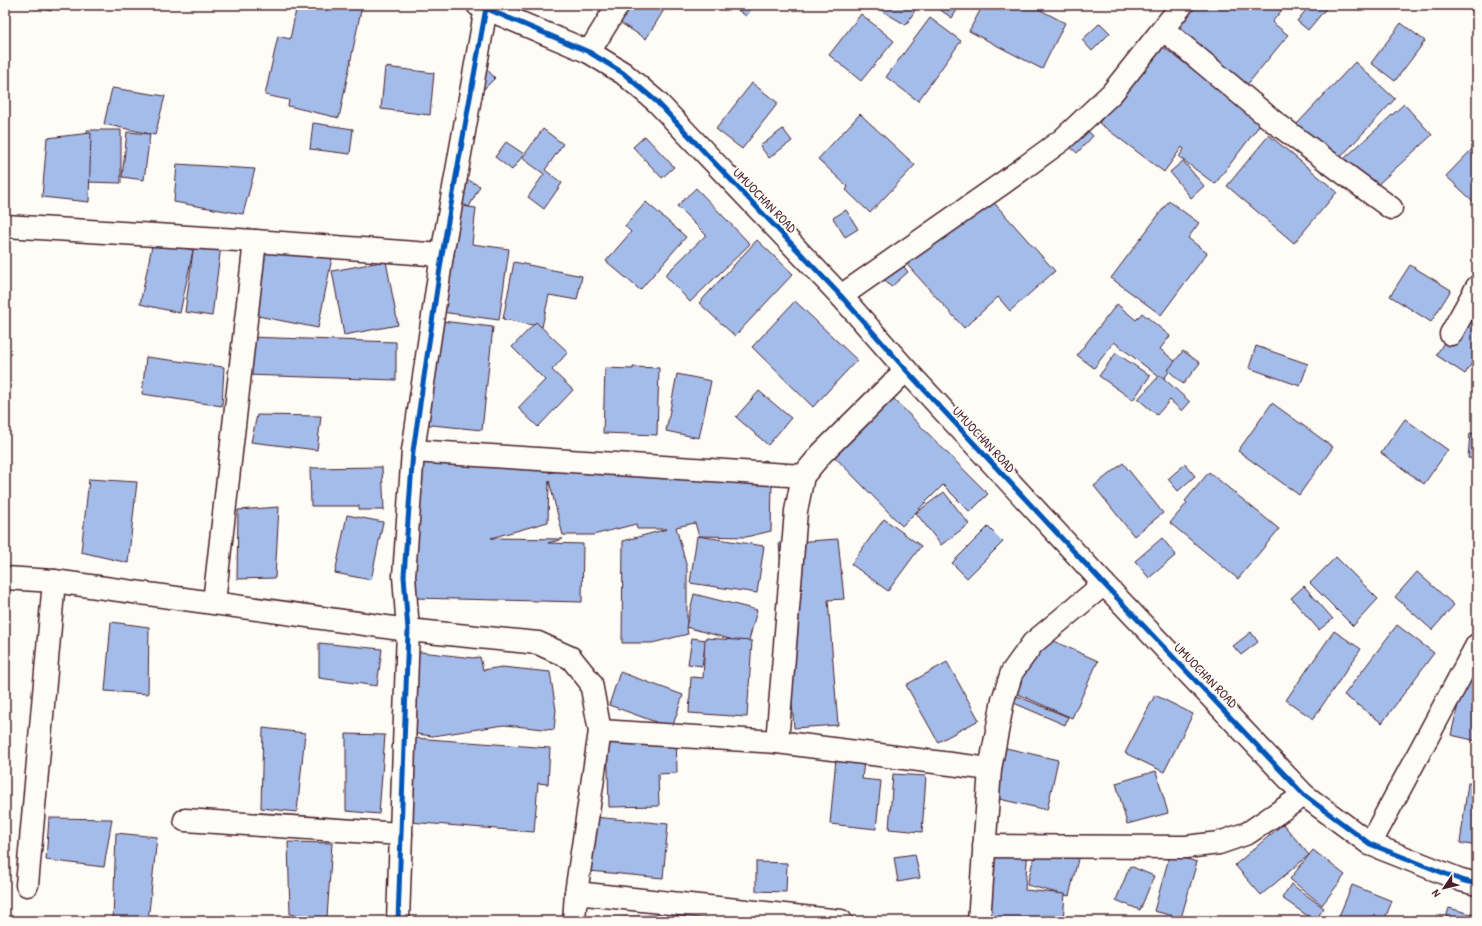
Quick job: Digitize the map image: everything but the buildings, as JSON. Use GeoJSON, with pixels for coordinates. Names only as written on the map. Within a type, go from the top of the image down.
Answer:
{"type":"FeatureCollection","features":[{"type":"Feature","properties":{"kind":"street"},"geometry":{"type":"LineString","coordinates":[[589,52],[618,5]]}},
{"type":"Feature","properties":{"kind":"street"},"geometry":{"type":"LineString","coordinates":[[841,296],[997,188],[1062,140],[1112,93],[1164,30],[1182,5]]}},
{"type":"Feature","properties":{"kind":"street"},"geometry":{"type":"LineString","coordinates":[[398,921],[408,630],[404,576],[413,451],[442,255],[482,6]]}},
{"type":"Feature","properties":{"kind":"street","name":"UMUOCHAN ROAD"},"geometry":{"type":"LineString","coordinates":[[482,6],[589,52],[623,73],[657,102],[841,296],[906,370],[1104,584],[1304,795],[1370,844],[1461,880],[1477,884]]}},
{"type":"Feature","properties":{"kind":"street"},"geometry":{"type":"LineString","coordinates":[[1164,30],[1273,121],[1390,208]]}},
{"type":"Feature","properties":{"kind":"street"},"geometry":{"type":"LineString","coordinates":[[5,226],[255,241],[442,255]]}},
{"type":"Feature","properties":{"kind":"street"},"geometry":{"type":"LineString","coordinates":[[214,602],[255,241]]}},
{"type":"Feature","properties":{"kind":"street"},"geometry":{"type":"LineString","coordinates":[[1451,334],[1477,287]]}},
{"type":"Feature","properties":{"kind":"street"},"geometry":{"type":"LineString","coordinates":[[777,742],[796,511],[803,476],[822,453],[906,370]]}},
{"type":"Feature","properties":{"kind":"street"},"geometry":{"type":"LineString","coordinates":[[413,451],[803,476]]}},
{"type":"Feature","properties":{"kind":"street"},"geometry":{"type":"LineString","coordinates":[[5,578],[54,581],[408,630],[538,643],[571,658],[591,683],[600,731],[576,893],[574,921]]}},
{"type":"Feature","properties":{"kind":"street"},"geometry":{"type":"LineString","coordinates":[[27,885],[54,581]]}},
{"type":"Feature","properties":{"kind":"street"},"geometry":{"type":"LineString","coordinates":[[979,921],[990,769],[1003,700],[1012,672],[1033,643],[1104,584]]}},
{"type":"Feature","properties":{"kind":"street"},"geometry":{"type":"LineString","coordinates":[[1370,844],[1477,645]]}},
{"type":"Feature","properties":{"kind":"street"},"geometry":{"type":"LineString","coordinates":[[600,731],[777,742],[990,769]]}},
{"type":"Feature","properties":{"kind":"street"},"geometry":{"type":"LineString","coordinates":[[984,846],[1186,847],[1219,843],[1248,833],[1304,795]]}},
{"type":"Feature","properties":{"kind":"street"},"geometry":{"type":"LineString","coordinates":[[185,820],[402,834]]}},
{"type":"Feature","properties":{"kind":"street"},"geometry":{"type":"LineString","coordinates":[[576,893],[841,921]]}},
{"type":"Feature","properties":{"kind":"cycle path"},"geometry":{"type":"LineString","coordinates":[[478,5],[589,52],[623,73],[657,102],[841,296],[906,370],[1104,584],[1304,795],[1370,844],[1461,880],[1477,884]]}},
{"type":"Feature","properties":{"kind":"cycle path"},"geometry":{"type":"LineString","coordinates":[[398,921],[408,630],[404,576],[413,451],[442,255],[486,8]]}}]}
